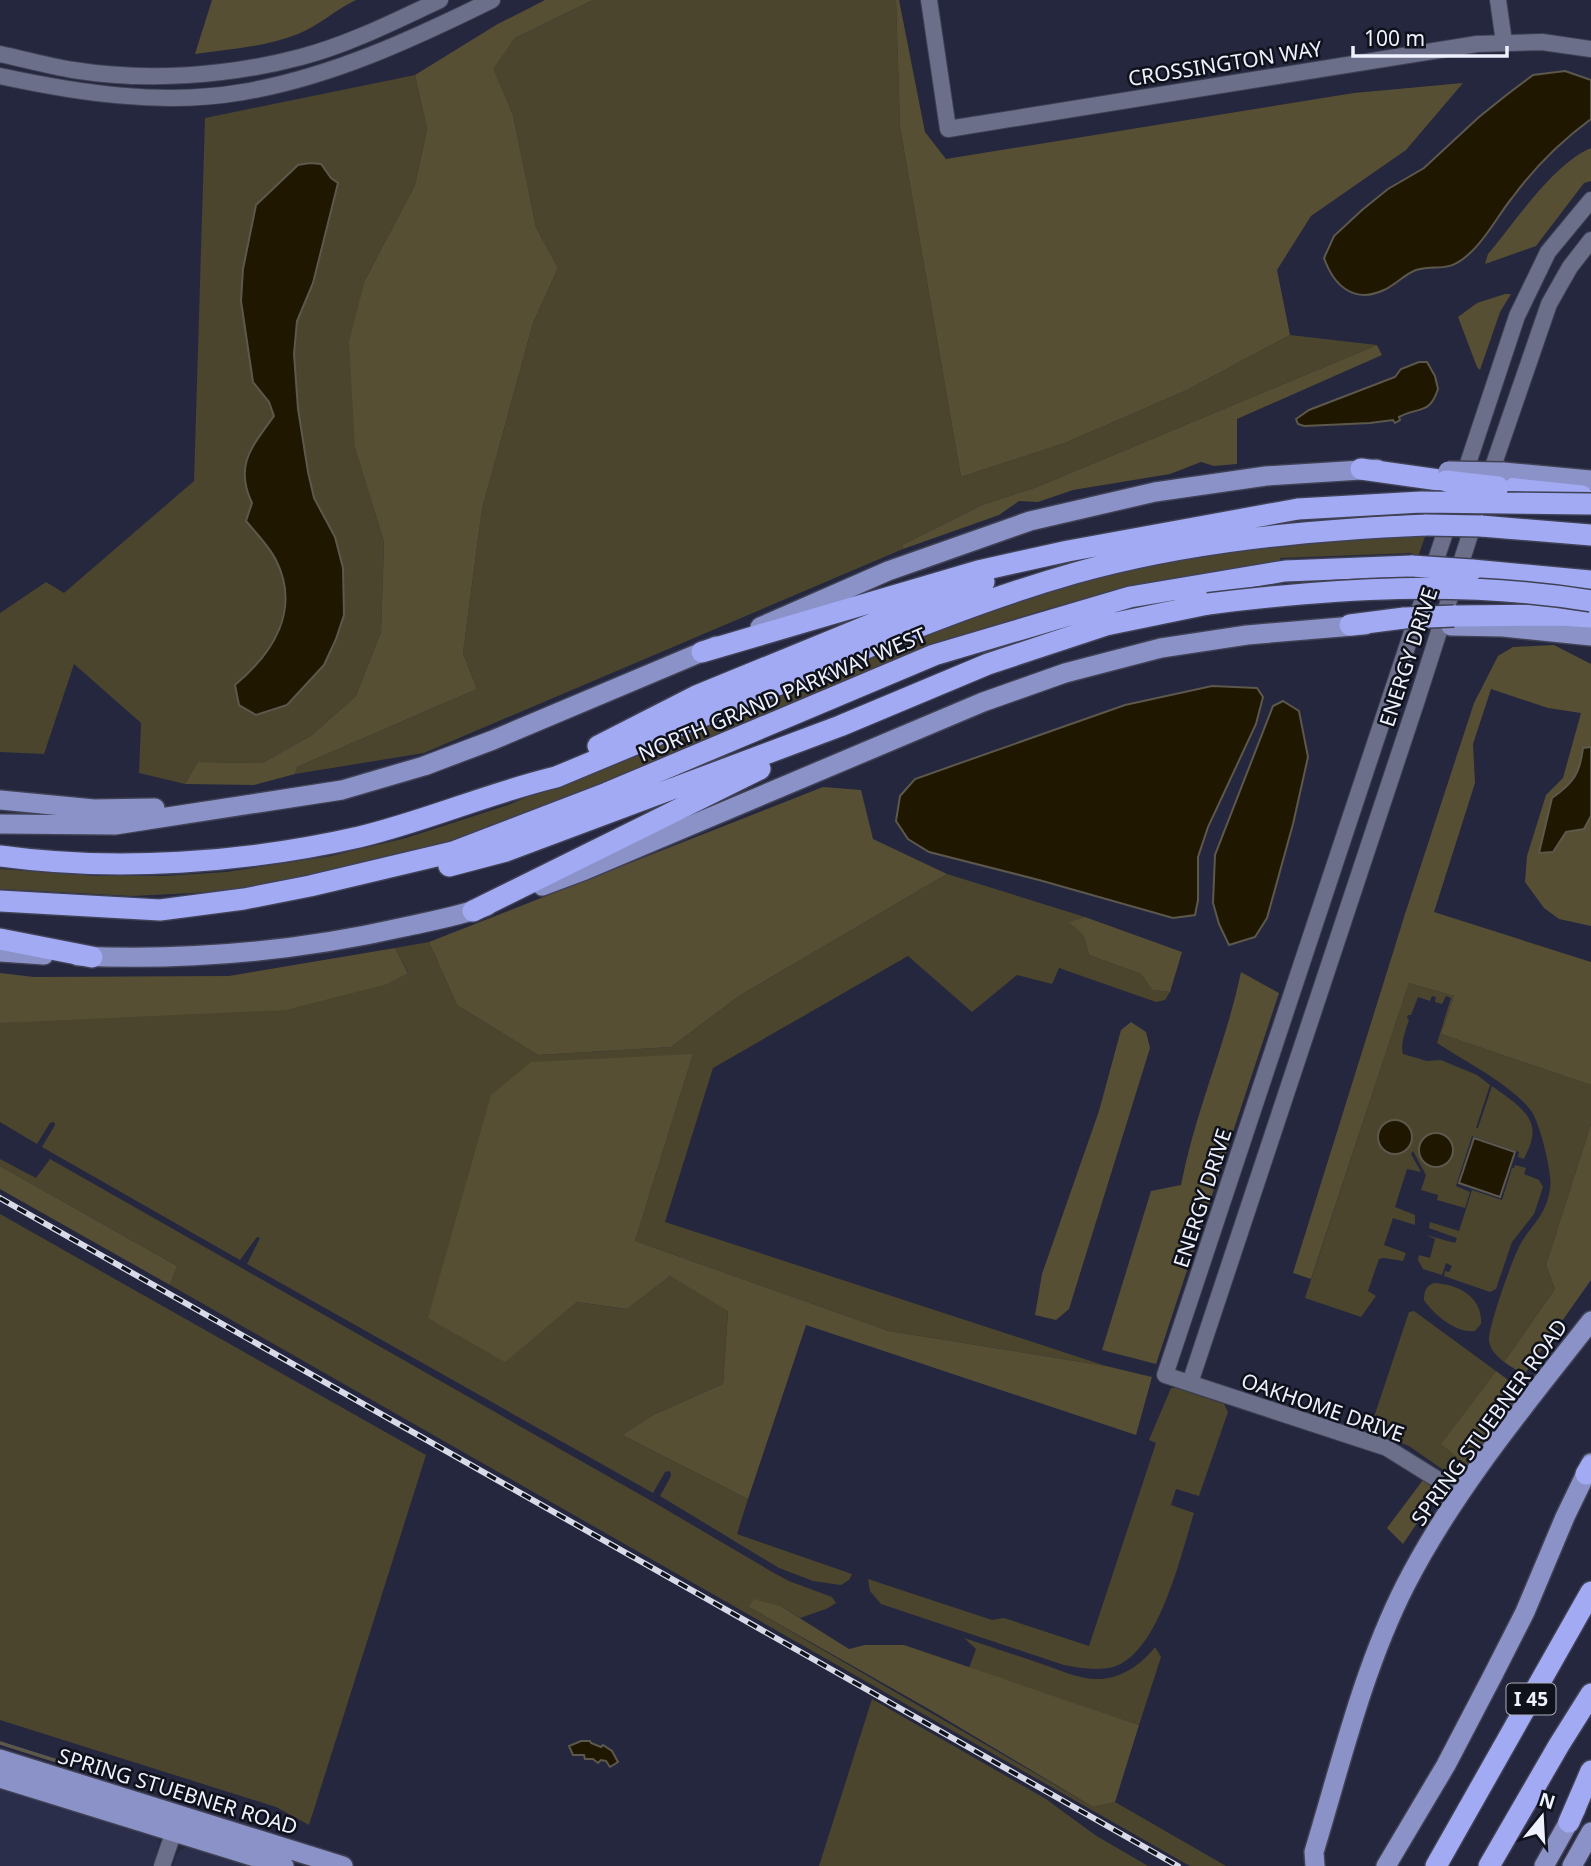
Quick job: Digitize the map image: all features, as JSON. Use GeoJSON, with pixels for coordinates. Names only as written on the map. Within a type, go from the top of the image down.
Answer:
{"type":"FeatureCollection","features":[{"type":"Feature","properties":{"kind":"highway"},"geometry":{"type":"LineString","coordinates":[[1361,469],[1501,480],[1591,498]]}},
{"type":"Feature","properties":{"kind":"highway"},"geometry":{"type":"LineString","coordinates":[[702,652],[978,571],[1068,551],[1298,509],[1421,502],[1591,503]]}},
{"type":"Feature","properties":{"kind":"highway","name":"NORTH GRAND PARKWAY WEST"},"geometry":{"type":"LineString","coordinates":[[0,856],[61,862],[173,862],[267,853],[358,837],[556,777],[947,614],[1077,572],[1159,554],[1333,529],[1426,525],[1481,526],[1591,536]]}},
{"type":"Feature","properties":{"kind":"highway"},"geometry":{"type":"LineString","coordinates":[[520,786],[696,696],[889,617],[1068,551]]}},
{"type":"Feature","properties":{"kind":"highway","name":"NORTH GRAND PARKWAY WEST"},"geometry":{"type":"LineString","coordinates":[[0,901],[160,910],[244,899],[310,886],[453,852],[607,793],[934,655],[1130,597],[1285,571],[1412,566],[1591,581]]}},
{"type":"Feature","properties":{"kind":"highway"},"geometry":{"type":"LineString","coordinates":[[310,886],[340,891],[506,851],[840,726],[988,664],[1106,625],[1208,604],[1301,592],[1457,587],[1591,601]]}},
{"type":"Feature","properties":{"kind":"highway"},"geometry":{"type":"LineString","coordinates":[[1350,625],[1560,615],[1591,617]]}},
{"type":"Feature","properties":{"kind":"highway"},"geometry":{"type":"LineString","coordinates":[[473,911],[799,750],[840,726]]}},
{"type":"Feature","properties":{"kind":"highway"},"geometry":{"type":"LineString","coordinates":[[0,939],[92,957]]}},
{"type":"Feature","properties":{"kind":"highway","name":"I 45"},"geometry":{"type":"LineString","coordinates":[[1436,1866],[1591,1592]]}},
{"type":"Feature","properties":{"kind":"highway","name":"I 45"},"geometry":{"type":"LineString","coordinates":[[1489,1866],[1591,1694]]}},
{"type":"Feature","properties":{"kind":"highway"},"geometry":{"type":"LineString","coordinates":[[1569,1822],[1591,1771]]}},
{"type":"Feature","properties":{"kind":"main road"},"geometry":{"type":"LineString","coordinates":[[0,824],[115,825],[342,790],[424,766],[493,740],[888,571],[1031,521],[1155,492],[1266,476],[1361,469]]}},
{"type":"Feature","properties":{"kind":"main road"},"geometry":{"type":"LineString","coordinates":[[1501,480],[1591,480]]}},
{"type":"Feature","properties":{"kind":"main road"},"geometry":{"type":"LineString","coordinates":[[1452,621],[1591,636]]}},
{"type":"Feature","properties":{"kind":"main road"},"geometry":{"type":"LineString","coordinates":[[0,953],[146,959],[236,955],[357,938],[473,911],[585,870],[983,702],[1065,673],[1161,648],[1247,635],[1350,625]]}},
{"type":"Feature","properties":{"kind":"main road"},"geometry":{"type":"LineString","coordinates":[[0,800],[94,809],[229,807]]}},
{"type":"Feature","properties":{"kind":"main road","name":"SPRING STUEBNER ROAD"},"geometry":{"type":"LineString","coordinates":[[1315,1866],[1314,1852],[1367,1677],[1404,1587],[1461,1494],[1591,1321]]}},
{"type":"Feature","properties":{"kind":"main road"},"geometry":{"type":"LineString","coordinates":[[1386,1866],[1446,1765],[1518,1625],[1564,1517],[1589,1468]]}},
{"type":"Feature","properties":{"kind":"main road","name":"SPRING STUEBNER ROAD"},"geometry":{"type":"LineString","coordinates":[[0,1759],[176,1823],[284,1866]]}},
{"type":"Feature","properties":{"kind":"main road","name":"SPRING STUEBNER ROAD"},"geometry":{"type":"LineString","coordinates":[[0,1778],[342,1866]]}},
{"type":"Feature","properties":{"kind":"main road"},"geometry":{"type":"LineString","coordinates":[[1546,1864],[1591,1784]]}},
{"type":"Feature","properties":{"kind":"main road"},"geometry":{"type":"LineString","coordinates":[[1572,1866],[1591,1832]]}},
{"type":"Feature","properties":{"kind":"street"},"geometry":{"type":"LineString","coordinates":[[0,54],[86,71],[146,76],[222,72],[302,57],[355,39],[440,0]]}},
{"type":"Feature","properties":{"kind":"street"},"geometry":{"type":"LineString","coordinates":[[0,76],[63,89],[145,97],[186,97],[242,92],[307,77],[363,59],[492,0]]}},
{"type":"Feature","properties":{"kind":"street","name":"CROSSINGTON WAY"},"geometry":{"type":"LineString","coordinates":[[929,0],[948,129],[1504,41],[1559,43],[1591,49]]}},
{"type":"Feature","properties":{"kind":"street"},"geometry":{"type":"LineString","coordinates":[[1498,0],[1504,41]]}},
{"type":"Feature","properties":{"kind":"street","name":"ENERGY DRIVE"},"geometry":{"type":"LineString","coordinates":[[1165,1375],[1517,316],[1548,252],[1591,201]]}},
{"type":"Feature","properties":{"kind":"street","name":"ENERGY DRIVE"},"geometry":{"type":"LineString","coordinates":[[1190,1382],[1541,324],[1570,267],[1591,240]]}},
{"type":"Feature","properties":{"kind":"street"},"geometry":{"type":"LineString","coordinates":[[1517,316],[1541,324]]}},
{"type":"Feature","properties":{"kind":"street"},"geometry":{"type":"LineString","coordinates":[[1291,995],[1316,1003]]}},
{"type":"Feature","properties":{"kind":"street","name":"OAKHOME DRIVE"},"geometry":{"type":"LineString","coordinates":[[1165,1375],[1387,1448],[1461,1494]]}},
{"type":"Feature","properties":{"kind":"street"},"geometry":{"type":"LineString","coordinates":[[162,1866],[176,1823]]}},
{"type":"Feature","properties":{"kind":"shaded area"},"geometry":{"type":"Polygon","coordinates":[[[212,0],[356,0],[298,34],[273,42],[195,54],[212,0]]]}},
{"type":"Feature","properties":{"kind":"shaded area"},"geometry":{"type":"Polygon","coordinates":[[[545,0],[593,0],[515,38],[493,69],[513,115],[536,227],[558,268],[533,323],[482,509],[463,653],[477,689],[297,767],[295,774],[254,785],[185,784],[198,762],[262,763],[312,735],[356,696],[381,632],[384,542],[355,448],[349,342],[365,280],[415,185],[427,129],[415,75],[496,25],[545,0]]]}},
{"type":"Feature","properties":{"kind":"shaded area"},"geometry":{"type":"Polygon","coordinates":[[[593,0],[896,0],[900,127],[961,477],[1065,443],[1187,390],[1290,335],[1377,345],[1037,487],[982,505],[902,545],[903,549],[424,753],[295,774],[297,767],[477,689],[463,653],[482,509],[533,323],[558,268],[536,227],[513,115],[492,69],[515,38],[593,0]]]}},
{"type":"Feature","properties":{"kind":"shaded area"},"geometry":{"type":"Polygon","coordinates":[[[896,0],[899,0],[925,132],[946,159],[1354,93],[1463,83],[1406,150],[1311,216],[1277,270],[1290,335],[1187,390],[1065,443],[961,477],[900,127],[896,0]]]}},
{"type":"Feature","properties":{"kind":"shaded area"},"geometry":{"type":"Polygon","coordinates":[[[1565,71],[1591,80],[1591,119],[1569,136],[1520,187],[1470,253],[1456,264],[1416,270],[1373,294],[1354,293],[1339,284],[1324,258],[1334,236],[1388,189],[1424,168],[1479,117],[1533,75],[1565,71]]]}},
{"type":"Feature","properties":{"kind":"shaded area"},"geometry":{"type":"Polygon","coordinates":[[[415,75],[427,129],[415,185],[365,280],[355,448],[384,542],[381,632],[356,696],[312,735],[262,763],[198,762],[185,784],[139,773],[141,723],[74,664],[44,754],[0,752],[0,613],[46,582],[64,593],[194,481],[205,118],[415,75]]]}},
{"type":"Feature","properties":{"kind":"shaded area"},"geometry":{"type":"Polygon","coordinates":[[[1591,148],[1591,181],[1584,183],[1536,246],[1485,264],[1488,254],[1549,180],[1577,156],[1591,148]]]}},
{"type":"Feature","properties":{"kind":"shaded area"},"geometry":{"type":"Polygon","coordinates":[[[321,164],[338,183],[313,283],[297,321],[294,354],[298,409],[314,498],[335,537],[343,568],[344,615],[324,665],[287,705],[256,715],[239,705],[235,685],[271,645],[284,613],[285,596],[283,578],[276,560],[246,521],[252,503],[247,490],[245,467],[253,447],[274,416],[269,402],[253,382],[241,301],[243,269],[256,205],[298,165],[321,164]]]}},
{"type":"Feature","properties":{"kind":"shaded area"},"geometry":{"type":"Polygon","coordinates":[[[1511,294],[1500,312],[1480,370],[1458,317],[1477,303],[1511,294]]]}},
{"type":"Feature","properties":{"kind":"shaded area"},"geometry":{"type":"Polygon","coordinates":[[[1377,345],[1382,355],[1237,419],[1237,464],[1214,466],[1201,462],[1170,474],[1073,490],[1038,502],[1019,501],[999,515],[903,549],[902,545],[982,505],[1037,487],[1377,345]]]}},
{"type":"Feature","properties":{"kind":"shaded area"},"geometry":{"type":"Polygon","coordinates":[[[1427,362],[1435,376],[1438,389],[1435,398],[1427,407],[1399,417],[1400,420],[1395,423],[1393,420],[1304,426],[1298,424],[1296,419],[1309,410],[1395,377],[1401,369],[1427,362]]]}},
{"type":"Feature","properties":{"kind":"shaded area"},"geometry":{"type":"Polygon","coordinates":[[[1357,536],[1425,537],[1418,557],[1412,557],[1412,553],[1280,558],[1280,564],[1149,584],[980,630],[938,645],[523,819],[445,847],[251,888],[214,892],[132,896],[0,889],[0,869],[96,876],[226,872],[331,856],[406,838],[508,805],[892,644],[1080,580],[1204,553],[1357,536]]]}},
{"type":"Feature","properties":{"kind":"shaded area"},"geometry":{"type":"Polygon","coordinates":[[[1554,645],[1591,664],[1591,926],[1559,919],[1544,908],[1525,882],[1527,856],[1546,795],[1563,778],[1581,713],[1548,708],[1491,689],[1473,744],[1475,783],[1434,912],[1591,962],[1591,1085],[1441,1034],[1454,996],[1409,983],[1311,1279],[1293,1273],[1474,703],[1498,656],[1513,647],[1554,645]]]}},
{"type":"Feature","properties":{"kind":"shaded area"},"geometry":{"type":"Polygon","coordinates":[[[1212,686],[1257,688],[1263,697],[1256,724],[1208,827],[1198,857],[1198,900],[1195,915],[1173,918],[929,852],[908,839],[896,821],[900,796],[915,779],[1125,705],[1212,686]]]}},
{"type":"Feature","properties":{"kind":"shaded area"},"geometry":{"type":"Polygon","coordinates":[[[1283,701],[1299,711],[1308,757],[1267,918],[1255,937],[1229,945],[1213,903],[1215,855],[1273,706],[1283,701]]]}},
{"type":"Feature","properties":{"kind":"shaded area"},"geometry":{"type":"Polygon","coordinates":[[[1591,747],[1591,816],[1584,829],[1566,832],[1553,852],[1539,853],[1552,798],[1574,777],[1580,765],[1583,748],[1591,747]]]}},
{"type":"Feature","properties":{"kind":"shaded area"},"geometry":{"type":"Polygon","coordinates":[[[823,787],[861,790],[873,839],[947,874],[739,996],[671,1047],[538,1055],[457,1005],[429,942],[823,787]]]}},
{"type":"Feature","properties":{"kind":"shaded area"},"geometry":{"type":"Polygon","coordinates":[[[947,874],[1085,917],[1070,922],[1084,936],[1089,955],[1141,974],[1152,990],[1170,992],[1165,1000],[1156,1002],[1059,968],[1052,984],[1017,975],[972,1012],[908,956],[713,1068],[665,1222],[1106,1366],[889,1331],[635,1241],[693,1054],[505,1361],[577,1302],[627,1309],[670,1276],[728,1310],[723,1384],[653,1415],[622,1435],[748,1499],[737,1534],[852,1574],[849,1580],[841,1585],[813,1581],[779,1568],[660,1496],[671,1476],[670,1471],[665,1472],[653,1493],[247,1264],[260,1238],[257,1237],[240,1260],[42,1147],[55,1125],[54,1122],[50,1123],[37,1144],[0,1122],[0,1023],[408,972],[395,948],[429,942],[457,1005],[538,1055],[671,1047],[739,996],[947,874]]]}},
{"type":"Feature","properties":{"kind":"shaded area"},"geometry":{"type":"Polygon","coordinates":[[[1085,917],[1182,952],[1170,992],[1152,990],[1141,974],[1089,955],[1084,936],[1069,922],[1085,917]]]}},
{"type":"Feature","properties":{"kind":"shaded area"},"geometry":{"type":"Polygon","coordinates":[[[395,948],[408,973],[387,984],[286,1010],[0,1023],[0,973],[34,977],[229,976],[395,948]]]}},
{"type":"Feature","properties":{"kind":"shaded area"},"geometry":{"type":"Polygon","coordinates":[[[1241,972],[1279,993],[1156,1364],[1102,1350],[1151,1191],[1181,1185],[1194,1131],[1241,972]]]}},
{"type":"Feature","properties":{"kind":"shaded area"},"geometry":{"type":"Polygon","coordinates":[[[1409,983],[1454,996],[1441,1034],[1591,1085],[1591,1124],[1546,1265],[1555,1289],[1504,1362],[1497,1356],[1489,1341],[1492,1323],[1515,1256],[1548,1199],[1550,1173],[1545,1150],[1539,1127],[1524,1102],[1501,1083],[1437,1043],[1451,998],[1446,996],[1442,1004],[1435,1002],[1436,997],[1432,996],[1430,1001],[1418,997],[1411,1015],[1407,1018],[1409,1020],[1403,1041],[1403,1054],[1427,1061],[1441,1060],[1477,1075],[1490,1085],[1476,1128],[1492,1086],[1513,1101],[1530,1121],[1530,1146],[1524,1159],[1518,1157],[1519,1152],[1472,1136],[1456,1186],[1470,1192],[1465,1208],[1437,1200],[1438,1195],[1421,1190],[1426,1175],[1413,1151],[1411,1154],[1421,1172],[1407,1169],[1395,1207],[1415,1215],[1415,1225],[1393,1218],[1384,1245],[1406,1253],[1403,1261],[1379,1259],[1368,1291],[1376,1296],[1361,1317],[1305,1298],[1409,983]],[[1435,1133],[1421,1141],[1434,1167],[1446,1165],[1446,1136],[1435,1133]]]}},
{"type":"Feature","properties":{"kind":"shaded area"},"geometry":{"type":"Polygon","coordinates":[[[1131,1022],[1146,1032],[1150,1048],[1069,1309],[1056,1320],[1035,1315],[1042,1274],[1099,1111],[1121,1030],[1131,1022]]]}},
{"type":"Feature","properties":{"kind":"shaded area"},"geometry":{"type":"Polygon","coordinates":[[[693,1054],[635,1241],[889,1331],[1106,1366],[1152,1377],[1136,1435],[806,1325],[748,1499],[622,1435],[653,1415],[723,1384],[728,1311],[670,1276],[627,1309],[577,1302],[505,1362],[428,1318],[491,1095],[531,1062],[693,1054]]]}},
{"type":"Feature","properties":{"kind":"shaded area"},"geometry":{"type":"Polygon","coordinates":[[[1395,1120],[1407,1125],[1412,1137],[1407,1149],[1395,1154],[1383,1149],[1378,1137],[1383,1125],[1395,1120]]]}},
{"type":"Feature","properties":{"kind":"shaded area"},"geometry":{"type":"Polygon","coordinates":[[[1591,1124],[1591,1280],[1524,1375],[1504,1362],[1555,1289],[1546,1265],[1591,1124]]]}},
{"type":"Feature","properties":{"kind":"shaded area"},"geometry":{"type":"Polygon","coordinates":[[[1436,1133],[1448,1138],[1453,1150],[1448,1162],[1436,1167],[1424,1162],[1419,1150],[1424,1138],[1436,1133]]]}},
{"type":"Feature","properties":{"kind":"shaded area"},"geometry":{"type":"Polygon","coordinates":[[[1474,1138],[1515,1152],[1500,1197],[1459,1183],[1474,1138]]]}},
{"type":"Feature","properties":{"kind":"shaded area"},"geometry":{"type":"Polygon","coordinates":[[[0,1159],[36,1178],[50,1159],[774,1573],[832,1597],[836,1603],[800,1618],[782,1607],[749,1607],[1093,1807],[1115,1802],[1226,1866],[1190,1866],[170,1285],[177,1266],[0,1166],[0,1159]]]}},
{"type":"Feature","properties":{"kind":"shaded area"},"geometry":{"type":"Polygon","coordinates":[[[1515,1165],[1526,1168],[1524,1174],[1539,1180],[1543,1187],[1534,1214],[1512,1242],[1496,1289],[1490,1292],[1444,1276],[1445,1271],[1449,1272],[1452,1266],[1446,1263],[1442,1275],[1423,1269],[1418,1260],[1419,1255],[1430,1258],[1435,1239],[1426,1235],[1455,1243],[1457,1238],[1429,1228],[1430,1222],[1459,1231],[1472,1190],[1502,1200],[1515,1165]]]}},
{"type":"Feature","properties":{"kind":"shaded area"},"geometry":{"type":"Polygon","coordinates":[[[0,1166],[177,1266],[170,1285],[0,1189],[0,1166]]]}},
{"type":"Feature","properties":{"kind":"shaded area"},"geometry":{"type":"Polygon","coordinates":[[[0,1214],[426,1455],[309,1825],[276,1807],[0,1720],[0,1214]]]}},
{"type":"Feature","properties":{"kind":"shaded area"},"geometry":{"type":"Polygon","coordinates":[[[1434,1283],[1460,1289],[1473,1299],[1481,1315],[1481,1324],[1475,1331],[1461,1330],[1428,1306],[1424,1300],[1425,1291],[1434,1283]]]}},
{"type":"Feature","properties":{"kind":"shaded area"},"geometry":{"type":"Polygon","coordinates":[[[1414,1311],[1496,1371],[1442,1443],[1464,1461],[1515,1385],[1524,1392],[1466,1476],[1452,1476],[1409,1446],[1381,1435],[1371,1426],[1409,1312],[1414,1311]]]}},
{"type":"Feature","properties":{"kind":"shaded area"},"geometry":{"type":"Polygon","coordinates":[[[1496,1371],[1515,1385],[1464,1462],[1441,1444],[1496,1371]]]}},
{"type":"Feature","properties":{"kind":"shaded area"},"geometry":{"type":"Polygon","coordinates":[[[1171,1388],[1224,1404],[1228,1412],[1199,1496],[1176,1489],[1171,1505],[1194,1513],[1166,1600],[1143,1643],[1129,1658],[1107,1668],[1088,1669],[1064,1665],[881,1604],[870,1591],[868,1579],[992,1620],[1004,1618],[1089,1646],[1156,1443],[1149,1440],[1171,1388]]]}},
{"type":"Feature","properties":{"kind":"shaded area"},"geometry":{"type":"Polygon","coordinates":[[[1423,1480],[1438,1492],[1403,1544],[1387,1528],[1423,1480]]]}},
{"type":"Feature","properties":{"kind":"shaded area"},"geometry":{"type":"Polygon","coordinates":[[[754,1599],[782,1607],[849,1649],[865,1645],[904,1645],[1139,1725],[1115,1802],[1093,1807],[927,1708],[749,1607],[754,1599]]]}},
{"type":"Feature","properties":{"kind":"shaded area"},"geometry":{"type":"Polygon","coordinates":[[[964,1638],[1070,1674],[1093,1679],[1124,1673],[1144,1659],[1155,1647],[1161,1657],[1139,1725],[969,1668],[976,1649],[964,1638]]]}},
{"type":"Feature","properties":{"kind":"shaded area"},"geometry":{"type":"Polygon","coordinates":[[[872,1699],[1046,1799],[1095,1835],[1148,1866],[819,1866],[872,1699]]]}},
{"type":"Feature","properties":{"kind":"shaded area"},"geometry":{"type":"Polygon","coordinates":[[[590,1741],[601,1747],[603,1745],[612,1751],[618,1762],[610,1767],[606,1761],[601,1760],[598,1763],[593,1759],[585,1759],[584,1755],[573,1755],[569,1746],[590,1741]]]}},
{"type":"Feature","properties":{"kind":"shaded area"},"geometry":{"type":"Polygon","coordinates":[[[0,1784],[155,1835],[159,1843],[154,1866],[0,1866],[0,1784]]]}},
{"type":"Feature","properties":{"kind":"shaded area"},"geometry":{"type":"Polygon","coordinates":[[[189,1845],[264,1866],[173,1866],[178,1852],[189,1845]]]}},
{"type":"Feature","properties":{"kind":"waterway"},"geometry":{"type":"LineString","coordinates":[[0,1743],[57,1761]]}},
{"type":"Feature","properties":{"kind":"railway"},"geometry":{"type":"LineString","coordinates":[[0,1198],[1178,1866]]}}]}
